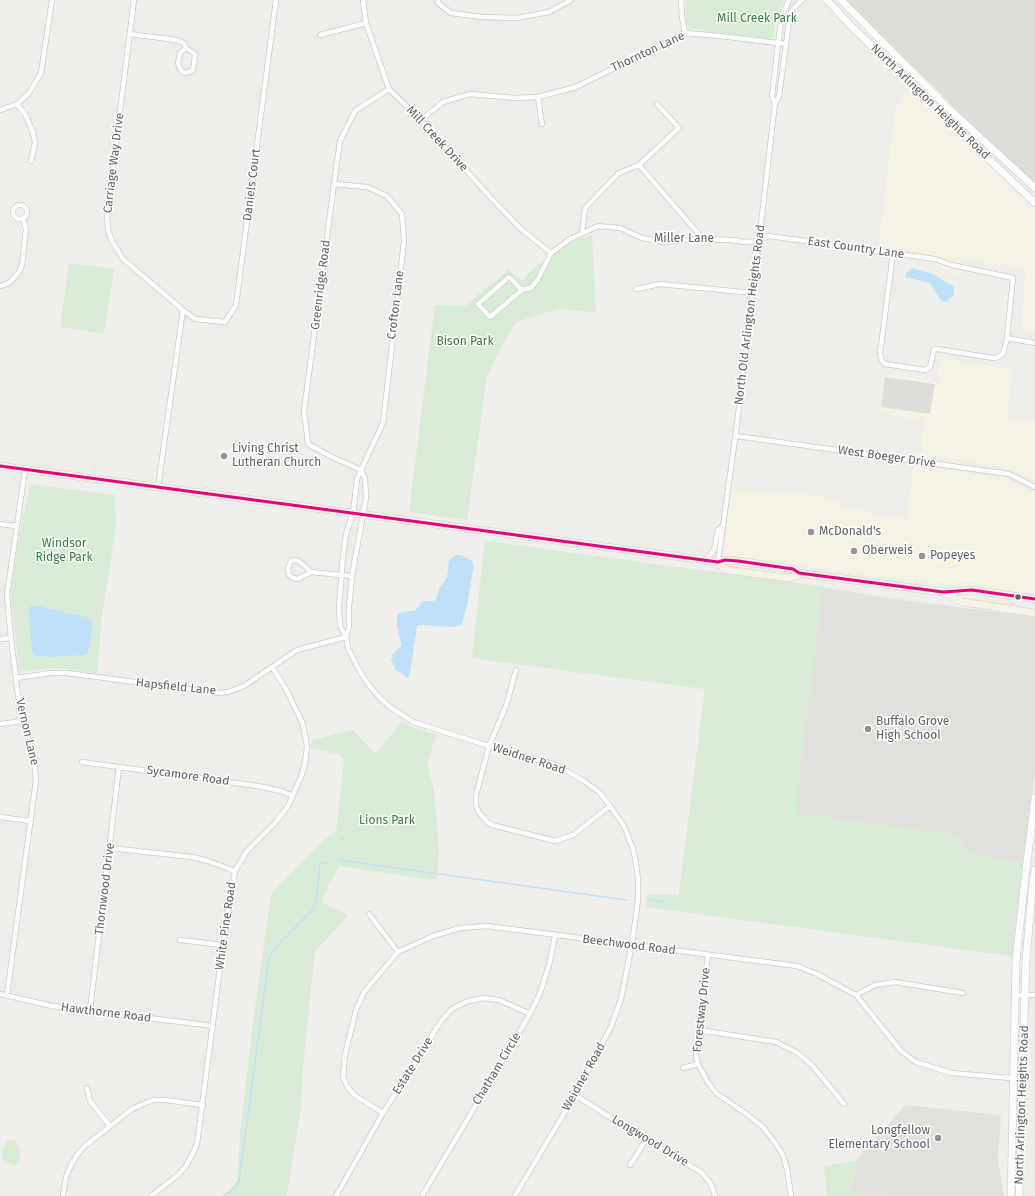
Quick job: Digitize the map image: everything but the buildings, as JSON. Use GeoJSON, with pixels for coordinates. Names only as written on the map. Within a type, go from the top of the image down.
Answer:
{"type":"FeatureCollection","features":[{"type":"Feature","properties":{"kind":"main road","name":"North Arlington Heights Road"},"geometry":{"type":"LineString","coordinates":[[827,0],[851,26],[1035,203]]}},
{"type":"Feature","properties":{"kind":"main road","name":"North Arlington Heights Road"},"geometry":{"type":"LineString","coordinates":[[841,0],[934,94],[1035,188]]}},
{"type":"Feature","properties":{"kind":"main road"},"geometry":{"type":"LineString","coordinates":[[0,466],[718,562],[729,560],[777,566],[793,569],[799,573],[943,592],[972,590],[1035,599]]}},
{"type":"Feature","properties":{"kind":"main road"},"geometry":{"type":"LineString","coordinates":[[943,592],[963,602],[1035,613]]}},
{"type":"Feature","properties":{"kind":"main road"},"geometry":{"type":"LineString","coordinates":[[1011,1196],[1012,1078],[1017,940],[1035,798]]}},
{"type":"Feature","properties":{"kind":"main road","name":"North Arlington Heights Road"},"geometry":{"type":"LineString","coordinates":[[1020,1196],[1026,960],[1035,870]]}},
{"type":"Feature","properties":{"kind":"street"},"geometry":{"type":"LineString","coordinates":[[0,110],[17,104],[29,93],[40,73],[52,0]]}},
{"type":"Feature","properties":{"kind":"street","name":"Carriage Way Drive"},"geometry":{"type":"LineString","coordinates":[[134,0],[107,215],[108,230],[112,241],[123,259],[183,310]]}},
{"type":"Feature","properties":{"kind":"street","name":"Daniels Court"},"geometry":{"type":"LineString","coordinates":[[183,310],[195,319],[225,322],[236,305],[276,0]]}},
{"type":"Feature","properties":{"kind":"street","name":"Mill Creek Drive"},"geometry":{"type":"LineString","coordinates":[[363,0],[366,23],[389,89],[421,120],[516,224],[551,253]]}},
{"type":"Feature","properties":{"kind":"street"},"geometry":{"type":"LineString","coordinates":[[438,0],[438,3],[451,13],[482,18],[517,18],[549,12],[571,0]]}},
{"type":"Feature","properties":{"kind":"street"},"geometry":{"type":"LineString","coordinates":[[681,0],[685,33]]}},
{"type":"Feature","properties":{"kind":"street","name":"North Old Arlington Heights Road"},"geometry":{"type":"LineString","coordinates":[[718,562],[736,436],[753,293],[774,103],[772,97],[778,44],[782,16],[789,0]]}},
{"type":"Feature","properties":{"kind":"street","name":"North Old Arlington Heights Road"},"geometry":{"type":"LineString","coordinates":[[774,103],[779,97],[790,14],[802,0]]}},
{"type":"Feature","properties":{"kind":"street"},"geometry":{"type":"LineString","coordinates":[[320,35],[366,23]]}},
{"type":"Feature","properties":{"kind":"street","name":"Thornton Lane"},"geometry":{"type":"LineString","coordinates":[[421,120],[443,102],[470,94],[515,98],[538,97],[576,87],[685,33],[786,44]]}},
{"type":"Feature","properties":{"kind":"street"},"geometry":{"type":"LineString","coordinates":[[130,34],[176,40],[184,43],[186,48],[195,54],[192,71],[184,73],[180,69],[178,63],[180,53],[186,48]]}},
{"type":"Feature","properties":{"kind":"street","name":"Greenridge Road"},"geometry":{"type":"LineString","coordinates":[[361,470],[308,444],[304,411],[340,141],[355,110],[389,89]]}},
{"type":"Feature","properties":{"kind":"street"},"geometry":{"type":"LineString","coordinates":[[538,97],[542,124]]}},
{"type":"Feature","properties":{"kind":"street"},"geometry":{"type":"LineString","coordinates":[[17,104],[25,114],[33,132],[35,143],[31,161]]}},
{"type":"Feature","properties":{"kind":"street"},"geometry":{"type":"LineString","coordinates":[[582,233],[585,208],[619,173],[639,165],[679,128],[657,104]]}},
{"type":"Feature","properties":{"kind":"street"},"geometry":{"type":"LineString","coordinates":[[639,165],[703,239]]}},
{"type":"Feature","properties":{"kind":"street","name":"Crofton Lane"},"geometry":{"type":"LineString","coordinates":[[334,184],[367,187],[387,196],[402,214],[404,241],[383,423],[357,479],[353,513]]}},
{"type":"Feature","properties":{"kind":"street"},"geometry":{"type":"LineString","coordinates":[[0,286],[10,282],[19,272],[22,265],[26,229],[23,219]]}},
{"type":"Feature","properties":{"kind":"street","name":"Miller Lane"},"geometry":{"type":"LineString","coordinates":[[522,290],[531,288],[538,279],[551,253],[570,238],[598,226],[620,228],[642,238],[663,242],[703,239],[744,242],[759,241]]}},
{"type":"Feature","properties":{"kind":"street","name":"East Country Lane"},"geometry":{"type":"LineString","coordinates":[[759,241],[768,236],[935,258],[952,265],[1013,278],[1007,338]]}},
{"type":"Feature","properties":{"kind":"street"},"geometry":{"type":"LineString","coordinates":[[893,253],[880,354],[882,361],[885,364],[925,370],[930,367],[934,350],[937,349],[996,358],[1005,352],[1007,338],[1035,343]]}},
{"type":"Feature","properties":{"kind":"street"},"geometry":{"type":"LineString","coordinates":[[509,277],[522,290],[490,317],[478,304],[509,277]]}},
{"type":"Feature","properties":{"kind":"street"},"geometry":{"type":"LineString","coordinates":[[636,289],[660,284],[753,293]]}},
{"type":"Feature","properties":{"kind":"street"},"geometry":{"type":"LineString","coordinates":[[158,487],[183,310]]}},
{"type":"Feature","properties":{"kind":"street","name":"West Boeger Drive"},"geometry":{"type":"LineString","coordinates":[[736,436],[1009,474],[1035,487]]}},
{"type":"Feature","properties":{"kind":"street","name":"Vernon Lane"},"geometry":{"type":"LineString","coordinates":[[7,995],[36,780],[34,758],[23,721],[16,678],[10,638],[7,596],[25,470]]}},
{"type":"Feature","properties":{"kind":"street"},"geometry":{"type":"LineString","coordinates":[[361,470],[365,479],[366,498],[363,515]]}},
{"type":"Feature","properties":{"kind":"street","name":"Weidner Road"},"geometry":{"type":"LineString","coordinates":[[353,513],[348,526],[341,575],[339,607],[340,626],[346,637],[348,648],[368,684],[390,707],[406,719],[417,724],[556,765],[584,781],[599,792],[610,806],[624,826],[633,849],[638,879],[638,900],[632,944],[620,999],[611,1027],[575,1095],[515,1196]]}},
{"type":"Feature","properties":{"kind":"street","name":"Weidner Road"},"geometry":{"type":"LineString","coordinates":[[346,637],[352,576],[363,515]]}},
{"type":"Feature","properties":{"kind":"street"},"geometry":{"type":"LineString","coordinates":[[0,524],[16,526]]}},
{"type":"Feature","properties":{"kind":"street","name":"North Old Arlington Heights Road"},"geometry":{"type":"LineString","coordinates":[[706,560],[714,550],[718,530],[722,527]]}},
{"type":"Feature","properties":{"kind":"street"},"geometry":{"type":"LineString","coordinates":[[310,572],[297,560],[291,561],[288,568],[289,575],[298,579],[310,572],[352,576]]}},
{"type":"Feature","properties":{"kind":"street","name":"Hapsfield Lane"},"geometry":{"type":"LineString","coordinates":[[16,678],[66,674],[222,692],[236,690],[244,686],[290,653],[346,637]]}},
{"type":"Feature","properties":{"kind":"street"},"geometry":{"type":"LineString","coordinates":[[0,640],[10,638]]}},
{"type":"Feature","properties":{"kind":"street","name":"White Pine Road"},"geometry":{"type":"LineString","coordinates":[[151,1196],[178,1175],[192,1156],[199,1134],[223,945],[235,871],[247,851],[282,815],[293,796],[305,764],[307,746],[303,724],[286,689],[272,667]]}},
{"type":"Feature","properties":{"kind":"street"},"geometry":{"type":"LineString","coordinates":[[516,670],[506,706],[489,746],[476,800],[478,811],[487,822],[555,841],[573,835],[610,806]]}},
{"type":"Feature","properties":{"kind":"street"},"geometry":{"type":"LineString","coordinates":[[0,724],[23,721]]}},
{"type":"Feature","properties":{"kind":"street","name":"Sycamore Road"},"geometry":{"type":"LineString","coordinates":[[82,762],[258,786],[281,791],[293,796]]}},
{"type":"Feature","properties":{"kind":"street","name":"Thornwood Drive"},"geometry":{"type":"LineString","coordinates":[[90,1010],[119,767]]}},
{"type":"Feature","properties":{"kind":"street"},"geometry":{"type":"LineString","coordinates":[[0,817],[31,821]]}},
{"type":"Feature","properties":{"kind":"street"},"geometry":{"type":"LineString","coordinates":[[110,848],[192,857],[235,871]]}},
{"type":"Feature","properties":{"kind":"street"},"geometry":{"type":"LineString","coordinates":[[368,914],[398,952]]}},
{"type":"Feature","properties":{"kind":"street","name":"Beechwood Road"},"geometry":{"type":"LineString","coordinates":[[383,1113],[354,1095],[347,1086],[343,1077],[345,1055],[356,1010],[364,992],[398,952],[433,936],[460,928],[487,926],[555,936],[632,944],[797,966],[817,974],[856,995],[901,1051],[916,1062],[951,1073],[1022,1078]]}},
{"type":"Feature","properties":{"kind":"street","name":"Chatham Circle"},"geometry":{"type":"LineString","coordinates":[[422,1196],[530,1014],[540,993],[547,972],[555,936]]}},
{"type":"Feature","properties":{"kind":"street"},"geometry":{"type":"LineString","coordinates":[[180,940],[223,945]]}},
{"type":"Feature","properties":{"kind":"street","name":"Forestway Drive"},"geometry":{"type":"LineString","coordinates":[[708,955],[696,1044],[698,1064],[707,1081],[716,1093],[762,1127],[773,1140],[782,1153],[787,1169],[792,1196]]}},
{"type":"Feature","properties":{"kind":"street"},"geometry":{"type":"LineString","coordinates":[[856,995],[875,984],[895,982],[963,993]]}},
{"type":"Feature","properties":{"kind":"street","name":"Hawthorne Road"},"geometry":{"type":"LineString","coordinates":[[0,994],[52,1006],[213,1026]]}},
{"type":"Feature","properties":{"kind":"street"},"geometry":{"type":"LineString","coordinates":[[1015,995],[1035,995]]}},
{"type":"Feature","properties":{"kind":"street","name":"Estate Drive"},"geometry":{"type":"LineString","coordinates":[[336,1196],[383,1113],[441,1021],[452,1009],[468,1001],[484,998],[499,1000],[530,1014]]}},
{"type":"Feature","properties":{"kind":"street"},"geometry":{"type":"LineString","coordinates":[[699,1030],[776,1042],[796,1052],[812,1065],[844,1104]]}},
{"type":"Feature","properties":{"kind":"street"},"geometry":{"type":"LineString","coordinates":[[683,1068],[698,1064]]}},
{"type":"Feature","properties":{"kind":"street"},"geometry":{"type":"LineString","coordinates":[[87,1088],[90,1101],[110,1126]]}},
{"type":"Feature","properties":{"kind":"street","name":"Longwood Drive"},"geometry":{"type":"LineString","coordinates":[[575,1095],[646,1140],[701,1172],[711,1184],[715,1196]]}},
{"type":"Feature","properties":{"kind":"street"},"geometry":{"type":"LineString","coordinates":[[63,1196],[66,1177],[77,1155],[85,1146],[132,1109],[148,1102],[165,1100],[203,1105]]}},
{"type":"Feature","properties":{"kind":"street"},"geometry":{"type":"LineString","coordinates":[[630,1165],[646,1140]]}},
{"type":"Feature","properties":{"kind":"shaded area"},"geometry":{"type":"Polygon","coordinates":[[[846,0],[1035,0],[1035,192],[958,111],[846,0]]]}},
{"type":"Feature","properties":{"kind":"shaded area"},"geometry":{"type":"Polygon","coordinates":[[[912,88],[1035,208],[1035,332],[1021,330],[1026,268],[963,260],[961,275],[947,273],[938,263],[878,254],[895,109],[912,88]]]}},
{"type":"Feature","properties":{"kind":"shaded area"},"geometry":{"type":"Polygon","coordinates":[[[941,359],[1012,370],[1007,417],[1035,422],[1035,481],[1006,467],[920,455],[924,420],[881,413],[886,374],[937,383],[941,359]]]}},
{"type":"Feature","properties":{"kind":"shaded area"},"geometry":{"type":"Polygon","coordinates":[[[885,377],[935,384],[930,414],[881,407],[885,377]]]}},
{"type":"Feature","properties":{"kind":"shaded area"},"geometry":{"type":"Polygon","coordinates":[[[914,466],[1003,478],[1020,485],[1035,495],[1035,593],[932,583],[723,556],[731,488],[776,495],[777,491],[839,499],[841,507],[906,519],[914,466]]]}},
{"type":"Feature","properties":{"kind":"shaded area","name":"Buffalo Grove High School"},"geometry":{"type":"Polygon","coordinates":[[[485,541],[1035,617],[1035,770],[1012,956],[646,907],[648,894],[679,895],[705,689],[472,658],[485,541]]]}},
{"type":"Feature","properties":{"kind":"shaded area","name":"Longfellow Elementary School"},"geometry":{"type":"Polygon","coordinates":[[[905,1105],[1001,1115],[998,1161],[1004,1196],[889,1196],[851,1192],[857,1160],[905,1105]]]}},
{"type":"Feature","properties":{"kind":"green space","name":"Mill Creek Park"},"geometry":{"type":"Polygon","coordinates":[[[686,0],[784,0],[778,11],[773,37],[769,39],[691,29],[686,22],[686,0]]]}},
{"type":"Feature","properties":{"kind":"green space","name":"Bison Park"},"geometry":{"type":"Polygon","coordinates":[[[592,235],[596,313],[558,309],[516,322],[499,351],[487,377],[467,520],[409,512],[435,305],[465,306],[508,270],[522,280],[536,266],[571,242],[592,235]]]}},
{"type":"Feature","properties":{"kind":"green space"},"geometry":{"type":"Polygon","coordinates":[[[69,263],[114,269],[104,334],[60,327],[69,263]]]}},
{"type":"Feature","properties":{"kind":"green space","name":"Windsor Ridge Park"},"geometry":{"type":"Polygon","coordinates":[[[30,484],[115,495],[116,527],[102,616],[97,673],[55,668],[19,672],[11,596],[18,542],[30,484]]]}},
{"type":"Feature","properties":{"kind":"green space","name":"Buffalo Grove High School"},"geometry":{"type":"Polygon","coordinates":[[[485,541],[821,587],[823,591],[796,807],[799,814],[953,834],[960,839],[969,852],[974,855],[1016,861],[1021,864],[1023,866],[1012,956],[646,907],[648,894],[679,895],[705,689],[472,658],[485,541]]]}},
{"type":"Feature","properties":{"kind":"green space","name":"Lions Park"},"geometry":{"type":"Polygon","coordinates":[[[402,721],[410,726],[436,735],[427,765],[434,790],[439,850],[437,881],[339,866],[328,886],[322,903],[349,915],[315,951],[303,1066],[301,1107],[287,1196],[224,1196],[237,1182],[241,1122],[271,894],[324,840],[336,832],[344,761],[339,754],[310,748],[312,740],[353,730],[376,754],[402,721]]]}},
{"type":"Feature","properties":{"kind":"green space"},"geometry":{"type":"Polygon","coordinates":[[[12,1140],[17,1142],[20,1152],[20,1159],[15,1166],[2,1158],[2,1151],[7,1141],[12,1140]]]}},
{"type":"Feature","properties":{"kind":"green space"},"geometry":{"type":"Polygon","coordinates":[[[857,1160],[851,1192],[889,1196],[827,1196],[824,1166],[857,1160]]]}},
{"type":"Feature","properties":{"kind":"water"},"geometry":{"type":"Polygon","coordinates":[[[912,268],[933,274],[954,286],[954,296],[949,298],[948,302],[941,301],[930,283],[905,277],[907,272],[912,268]]]}},
{"type":"Feature","properties":{"kind":"water"},"geometry":{"type":"Polygon","coordinates":[[[456,555],[461,555],[471,560],[473,564],[469,596],[462,625],[452,627],[417,626],[410,673],[407,678],[396,670],[391,660],[393,657],[392,655],[401,646],[397,626],[397,615],[416,610],[422,601],[434,601],[436,599],[440,587],[447,577],[449,560],[456,555]]]}},
{"type":"Feature","properties":{"kind":"water"},"geometry":{"type":"Polygon","coordinates":[[[31,606],[39,606],[90,618],[92,621],[91,639],[88,653],[83,655],[48,657],[35,655],[32,651],[29,618],[29,608],[31,606]]]}},
{"type":"Feature","properties":{"kind":"waterway"},"geometry":{"type":"LineString","coordinates":[[341,839],[345,840]]}},
{"type":"Feature","properties":{"kind":"waterway"},"geometry":{"type":"LineString","coordinates":[[339,860],[626,900]]}},
{"type":"Feature","properties":{"kind":"waterway"},"geometry":{"type":"LineString","coordinates":[[224,1196],[232,1190],[239,1181],[269,958],[277,946],[312,910],[316,902],[320,863],[326,863]]}},
{"type":"Feature","properties":{"kind":"waterway"},"geometry":{"type":"LineString","coordinates":[[651,900],[666,902]]}},
{"type":"Feature","properties":{"kind":"transit line"},"geometry":{"type":"LineString","coordinates":[[0,466],[718,562],[725,560],[738,561],[793,569],[799,573],[943,592],[972,590],[1035,599]]}},
{"type":"Feature","properties":{"kind":"place","name":"Living Christ Lutheran Church"},"geometry":{"type":"Point","coordinates":[224,456]}},
{"type":"Feature","properties":{"kind":"place","name":"McDonald's"},"geometry":{"type":"Point","coordinates":[811,532]}},
{"type":"Feature","properties":{"kind":"place","name":"Oberweis"},"geometry":{"type":"Point","coordinates":[854,551]}},
{"type":"Feature","properties":{"kind":"place","name":"Popeyes"},"geometry":{"type":"Point","coordinates":[922,556]}},
{"type":"Feature","properties":{"kind":"place","name":"Buffalo Grove High School"},"geometry":{"type":"Point","coordinates":[868,729]}},
{"type":"Feature","properties":{"kind":"place","name":"Longfellow Elementary School"},"geometry":{"type":"Point","coordinates":[938,1138]}}]}
